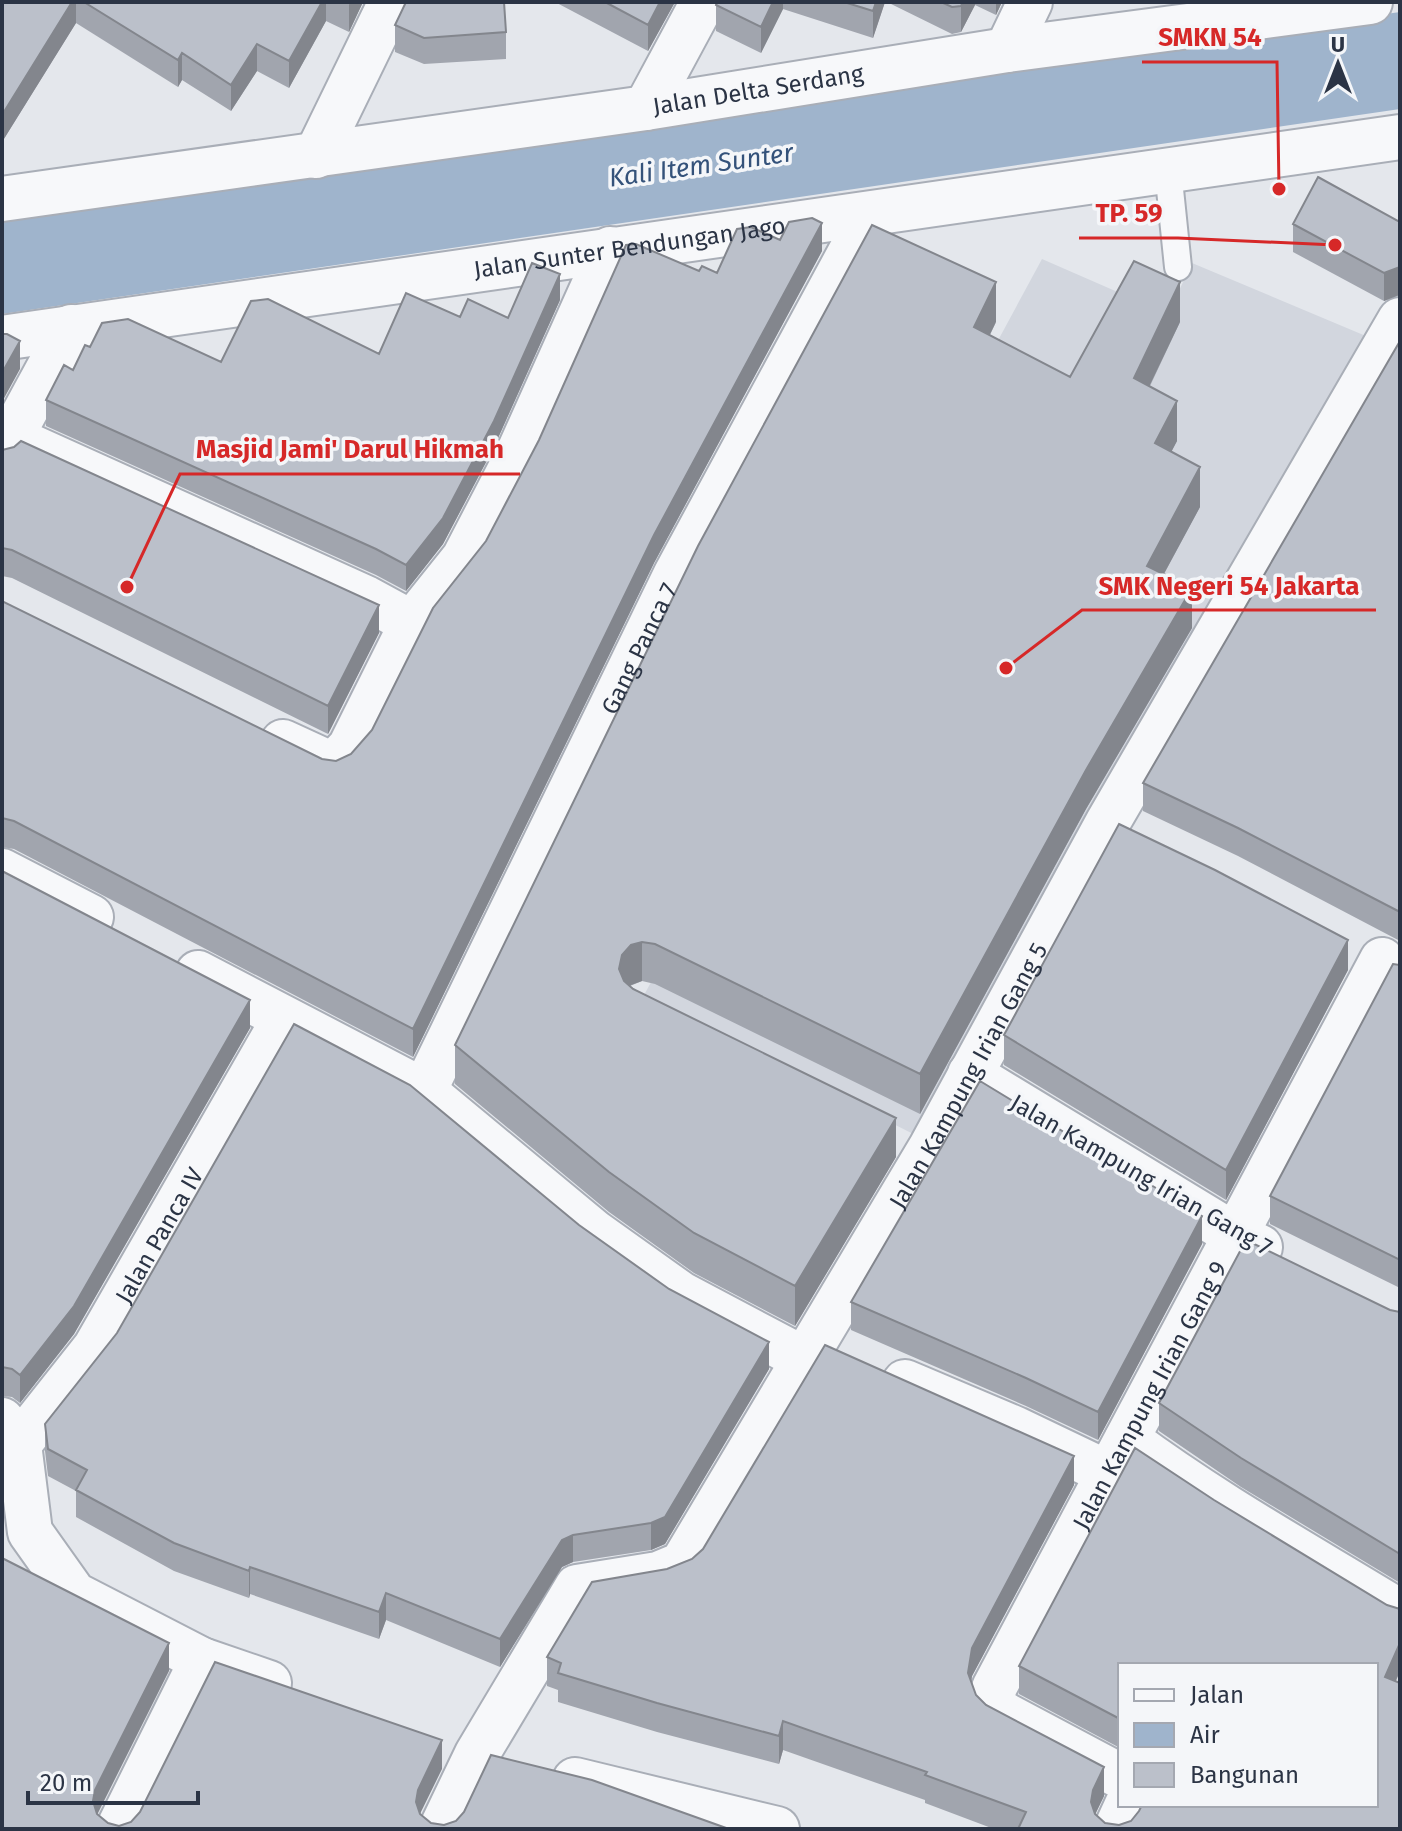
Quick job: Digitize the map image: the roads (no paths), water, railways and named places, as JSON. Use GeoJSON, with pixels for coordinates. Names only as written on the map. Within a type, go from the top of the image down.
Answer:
{"type":"FeatureCollection","features":[{"type":"Feature","properties":{"kind":"street"},"geometry":{"type":"LineString","coordinates":[[316,156],[391,2]]}},
{"type":"Feature","properties":{"kind":"street"},"geometry":{"type":"LineString","coordinates":[[646,108],[703,2]]}},
{"type":"Feature","properties":{"kind":"street"},"geometry":{"type":"LineString","coordinates":[[1007,50],[1030,2]]}},
{"type":"Feature","properties":{"kind":"street","name":"Jalan Delta Serdang"},"geometry":{"type":"LineString","coordinates":[[2,199],[646,108],[1007,50],[1370,2]]}},
{"type":"Feature","properties":{"kind":"street","name":"Jalan Sunter Bendungan Jago"},"geometry":{"type":"LineString","coordinates":[[2,338],[1400,137]]}},
{"type":"Feature","properties":{"kind":"street","name":"Gang Panca 7"},"geometry":{"type":"LineString","coordinates":[[424,1091],[676,574],[871,214]]}},
{"type":"Feature","properties":{"kind":"street"},"geometry":{"type":"LineString","coordinates":[[241,721],[333,765],[350,747],[412,623],[464,558],[516,458],[610,249]]}},
{"type":"Feature","properties":{"kind":"street","name":"Jalan Kampung Irian Gang 5"},"geometry":{"type":"LineString","coordinates":[[441,1829],[477,1754],[577,1587],[658,1574],[682,1564],[809,1350],[917,1140],[970,1074],[1108,822],[1400,320]]}},
{"type":"Feature","properties":{"kind":"street"},"geometry":{"type":"LineString","coordinates":[[71,327],[7,446],[351,592],[412,623]]}},
{"type":"Feature","properties":{"kind":"street"},"geometry":{"type":"LineString","coordinates":[[1108,822],[1147,840]]}},
{"type":"Feature","properties":{"kind":"street"},"geometry":{"type":"LineString","coordinates":[[2,871],[424,1091],[594,1232],[681,1294],[809,1350],[859,1362],[1016,1429],[1119,1457],[1183,1480],[1286,1546],[1400,1612]]}},
{"type":"Feature","properties":{"kind":"street"},"geometry":{"type":"LineString","coordinates":[[1343,940],[1391,965]]}},
{"type":"Feature","properties":{"kind":"street","name":"Jalan Kampung Irian Gang 9"},"geometry":{"type":"LineString","coordinates":[[1118,1775],[998,1711],[993,1702],[994,1688],[1235,1235],[1391,965]]}},
{"type":"Feature","properties":{"kind":"street","name":"Jalan Panca IV"},"geometry":{"type":"LineString","coordinates":[[11,1432],[95,1348],[284,1019]]}},
{"type":"Feature","properties":{"kind":"street","name":"Jalan Kampung Irian Gang 7"},"geometry":{"type":"LineString","coordinates":[[970,1074],[1235,1235],[1290,1262]]}},
{"type":"Feature","properties":{"kind":"street"},"geometry":{"type":"LineString","coordinates":[[11,1432],[30,1532],[74,1594],[202,1660],[303,1695]]}},
{"type":"Feature","properties":{"kind":"street"},"geometry":{"type":"LineString","coordinates":[[118,1829],[202,1660]]}},
{"type":"Feature","properties":{"kind":"street"},"geometry":{"type":"LineString","coordinates":[[434,1740],[527,1767],[777,1829]]}},
{"type":"Feature","properties":{"kind":"street"},"geometry":{"type":"LineString","coordinates":[[1116,1829],[1126,1807]]}},
{"type":"Feature","properties":{"kind":"lane"},"geometry":{"type":"LineString","coordinates":[[1168,170],[1178,267]]}},
{"type":"Feature","properties":{"kind":"water","name":"Kali Item Sunter"},"geometry":{"type":"Polygon","coordinates":[[[1400,12],[1400,109],[2,314],[2,211],[1400,12]]]}},
{"type":"Feature","properties":{"kind":"place","name":"SMKN 54"},"geometry":{"type":"Point","coordinates":[1279,189]}},
{"type":"Feature","properties":{"kind":"place","name":"TP. 59"},"geometry":{"type":"Point","coordinates":[1335,245]}},
{"type":"Feature","properties":{"kind":"place","name":"Masjid Jami' Darul Hikmah"},"geometry":{"type":"Point","coordinates":[127,587]}},
{"type":"Feature","properties":{"kind":"place","name":"SMK Negeri 54 Jakarta"},"geometry":{"type":"Point","coordinates":[1006,668]}}]}
